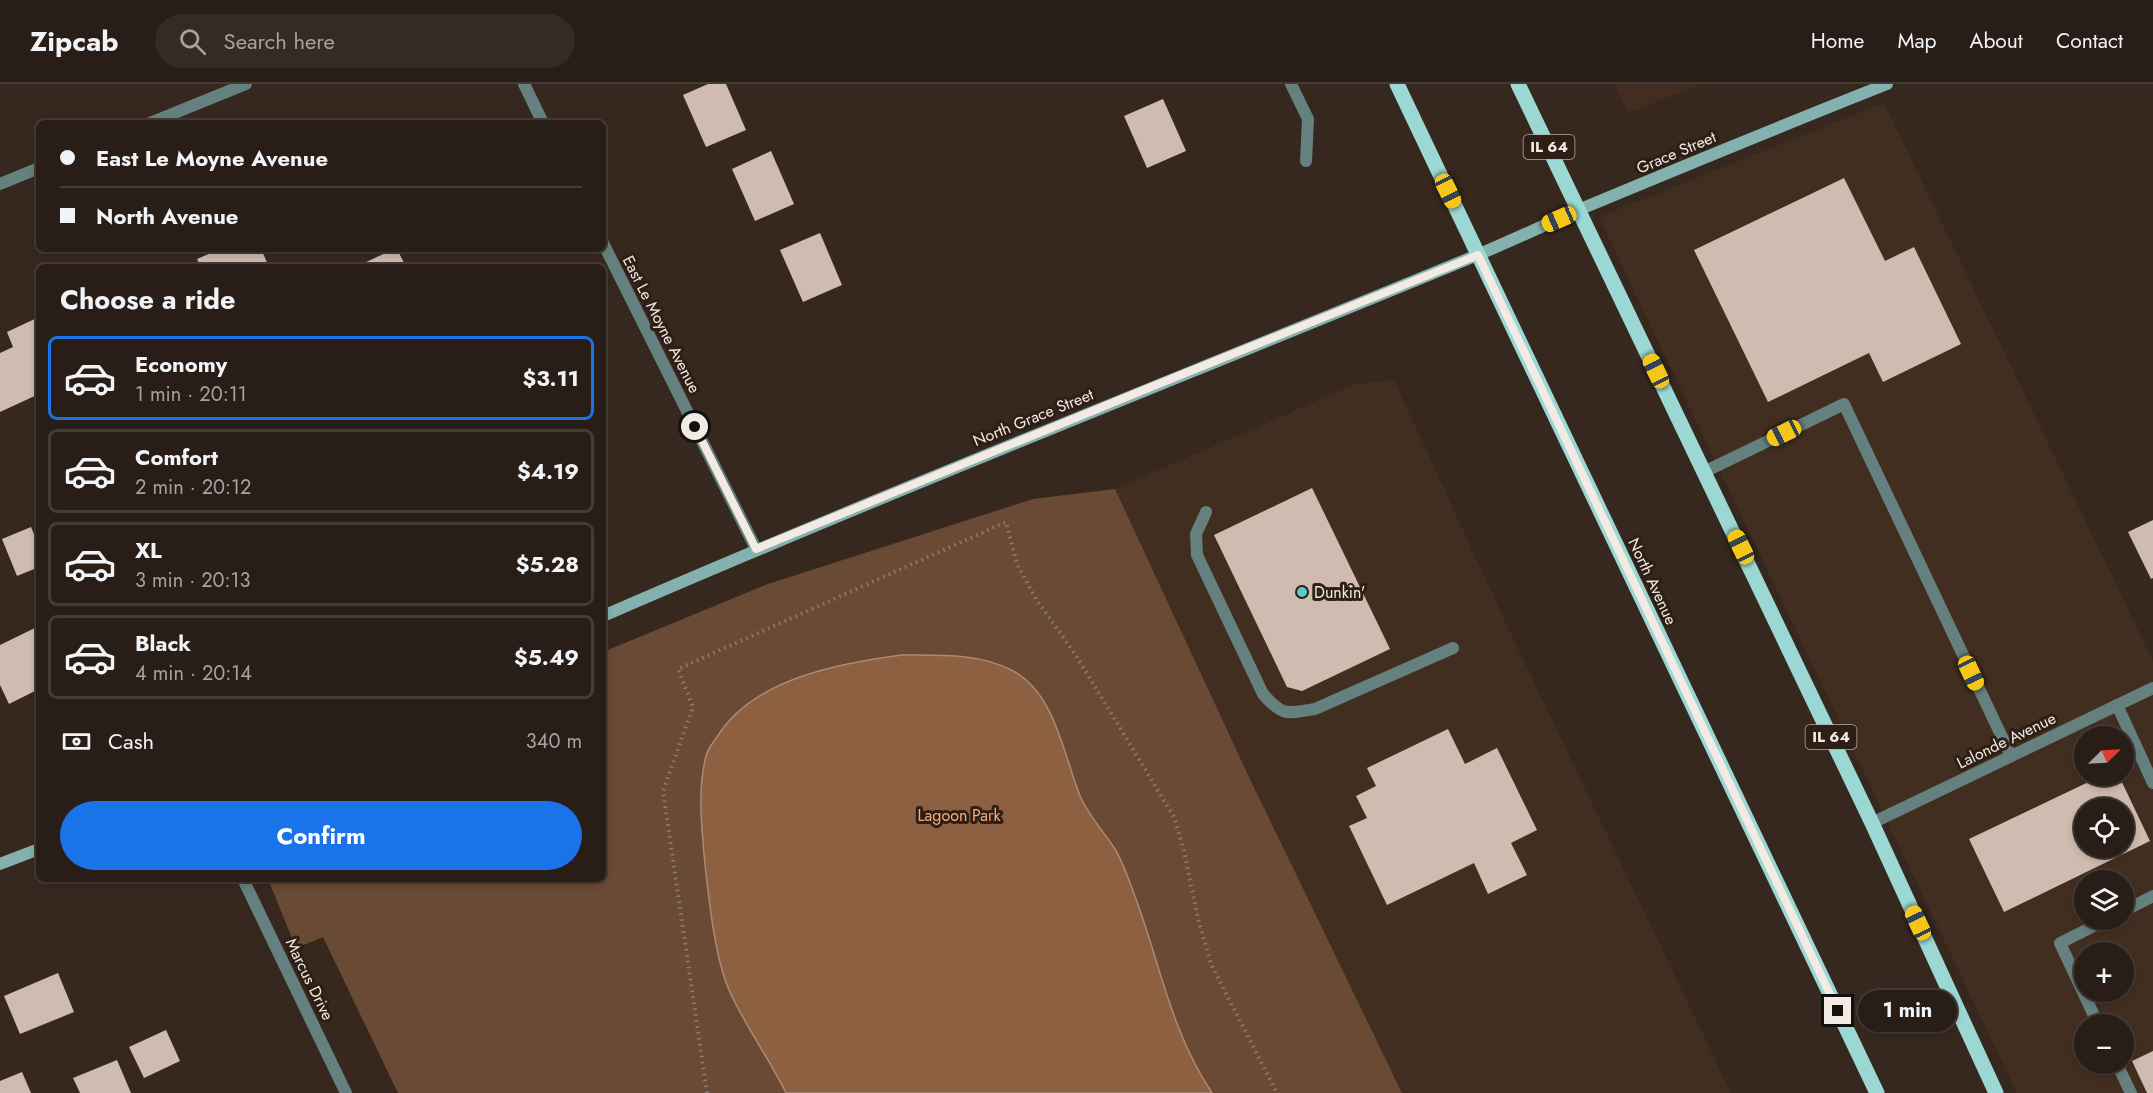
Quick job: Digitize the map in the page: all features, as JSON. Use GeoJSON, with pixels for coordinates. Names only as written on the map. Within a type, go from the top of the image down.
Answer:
{"type":"FeatureCollection","features":[{"type":"Feature","properties":{"kind":"main road","name":"North Avenue"},"geometry":{"type":"LineString","coordinates":[[1397,84],[1877,1093]]}},
{"type":"Feature","properties":{"kind":"main road","name":"IL 64"},"geometry":{"type":"LineString","coordinates":[[1518,84],[1872,823],[1996,1093]]}},
{"type":"Feature","properties":{"kind":"street"},"geometry":{"type":"LineString","coordinates":[[157,120],[246,84]]}},
{"type":"Feature","properties":{"kind":"street"},"geometry":{"type":"LineString","coordinates":[[524,84],[542,120]]}},
{"type":"Feature","properties":{"kind":"street"},"geometry":{"type":"LineString","coordinates":[[1291,84],[1308,119],[1306,161]]}},
{"type":"Feature","properties":{"kind":"street","name":"Grace Street"},"geometry":{"type":"LineString","coordinates":[[1478,255],[1579,210],[1887,84]]}},
{"type":"Feature","properties":{"kind":"street"},"geometry":{"type":"LineString","coordinates":[[0,184],[36,169]]}},
{"type":"Feature","properties":{"kind":"street","name":"East Le Moyne Avenue"},"geometry":{"type":"LineString","coordinates":[[606,249],[756,549]]}},
{"type":"Feature","properties":{"kind":"street","name":"North Grace Street"},"geometry":{"type":"LineString","coordinates":[[606,615],[756,549],[1478,255]]}},
{"type":"Feature","properties":{"kind":"street"},"geometry":{"type":"LineString","coordinates":[[1704,472],[1844,404],[2011,756]]}},
{"type":"Feature","properties":{"kind":"street"},"geometry":{"type":"LineString","coordinates":[[1206,512],[1196,534],[1197,555],[1263,693],[1276,708],[1292,713],[1315,709],[1453,648]]}},
{"type":"Feature","properties":{"kind":"street","name":"Lalonde Avenue"},"geometry":{"type":"LineString","coordinates":[[1872,823],[2153,688]]}},
{"type":"Feature","properties":{"kind":"street"},"geometry":{"type":"LineString","coordinates":[[2117,705],[2153,783]]}},
{"type":"Feature","properties":{"kind":"street"},"geometry":{"type":"LineString","coordinates":[[0,864],[36,850]]}},
{"type":"Feature","properties":{"kind":"street","name":"Marcus Drive"},"geometry":{"type":"LineString","coordinates":[[244,882],[346,1093]]}},
{"type":"Feature","properties":{"kind":"street"},"geometry":{"type":"LineString","coordinates":[[2134,906],[2153,896]]}},
{"type":"Feature","properties":{"kind":"street"},"geometry":{"type":"LineString","coordinates":[[2086,930],[2060,943],[2093,1014]]}},
{"type":"Feature","properties":{"kind":"street"},"geometry":{"type":"LineString","coordinates":[[2122,1074],[2131,1093]]}},
{"type":"Feature","properties":{"kind":"path"},"geometry":{"type":"LineString","coordinates":[[707,1093],[663,791],[693,707],[678,669],[1006,522],[1017,564],[1036,599],[1077,657],[1174,817],[1211,964],[1277,1093]]}},
{"type":"Feature","properties":{"kind":"shaded area"},"geometry":{"type":"Polygon","coordinates":[[[1614,84],[1701,84],[1628,113],[1614,84]]]}},
{"type":"Feature","properties":{"kind":"shaded area"},"geometry":{"type":"Polygon","coordinates":[[[1884,103],[2153,661],[2153,1093],[2017,1093],[1599,217],[1884,103]]]}},
{"type":"Feature","properties":{"kind":"shaded area"},"geometry":{"type":"Polygon","coordinates":[[[1394,380],[1509,630],[1731,1093],[1402,1093],[1249,777],[1115,489],[1356,384],[1394,380]]]}},
{"type":"Feature","properties":{"kind":"shaded area"},"geometry":{"type":"Polygon","coordinates":[[[902,655],[959,656],[987,661],[1013,671],[1039,694],[1056,727],[1083,803],[1115,849],[1129,880],[1175,1019],[1197,1069],[1212,1093],[786,1093],[735,1003],[720,962],[705,865],[701,797],[703,769],[710,746],[732,717],[752,701],[799,677],[825,669],[902,655]]]}},
{"type":"Feature","properties":{"kind":"green space","name":"Lagoon Park"},"geometry":{"type":"Polygon","coordinates":[[[1115,489],[1249,777],[1402,1093],[398,1093],[323,937],[296,948],[269,882],[606,882],[606,651],[765,585],[1033,499],[1115,489]]]}},
{"type":"Feature","properties":{"kind":"building"},"geometry":{"type":"Polygon","coordinates":[[[708,84],[726,84],[746,130],[706,147],[683,95],[708,84]]]}},
{"type":"Feature","properties":{"kind":"building"},"geometry":{"type":"Polygon","coordinates":[[[1163,99],[1186,151],[1147,168],[1124,116],[1163,99]]]}},
{"type":"Feature","properties":{"kind":"building"},"geometry":{"type":"Polygon","coordinates":[[[771,151],[794,204],[755,221],[732,169],[771,151]]]}},
{"type":"Feature","properties":{"kind":"building"},"geometry":{"type":"Polygon","coordinates":[[[1844,178],[1885,261],[1914,247],[1961,344],[1883,382],[1869,353],[1768,402],[1694,250],[1844,178]]]}},
{"type":"Feature","properties":{"kind":"building"},"geometry":{"type":"Polygon","coordinates":[[[820,233],[842,285],[803,302],[780,250],[820,233]]]}},
{"type":"Feature","properties":{"kind":"building"},"geometry":{"type":"Polygon","coordinates":[[[213,252],[262,252],[268,264],[200,264],[197,259],[213,252]]]}},
{"type":"Feature","properties":{"kind":"building"},"geometry":{"type":"Polygon","coordinates":[[[388,252],[398,252],[404,264],[362,264],[388,252]]]}},
{"type":"Feature","properties":{"kind":"building"},"geometry":{"type":"Polygon","coordinates":[[[36,318],[36,395],[0,412],[0,353],[13,347],[7,332],[36,318]]]}},
{"type":"Feature","properties":{"kind":"building","name":"Dunkin'"},"geometry":{"type":"Polygon","coordinates":[[[1312,488],[1390,649],[1302,691],[1287,687],[1214,535],[1312,488]]]}},
{"type":"Feature","properties":{"kind":"building"},"geometry":{"type":"Polygon","coordinates":[[[2153,520],[2153,578],[2151,579],[2128,532],[2153,520]]]}},
{"type":"Feature","properties":{"kind":"building"},"geometry":{"type":"Polygon","coordinates":[[[31,527],[36,539],[36,568],[17,576],[2,539],[31,527]]]}},
{"type":"Feature","properties":{"kind":"building"},"geometry":{"type":"Polygon","coordinates":[[[36,627],[36,690],[9,704],[0,685],[0,645],[36,627]]]}},
{"type":"Feature","properties":{"kind":"building"},"geometry":{"type":"Polygon","coordinates":[[[1448,729],[1465,764],[1497,748],[1537,830],[1511,843],[1527,875],[1488,894],[1474,863],[1387,905],[1349,826],[1367,818],[1356,796],[1376,786],[1367,768],[1448,729]]]}},
{"type":"Feature","properties":{"kind":"building"},"geometry":{"type":"Polygon","coordinates":[[[2080,786],[2124,786],[2129,798],[2074,798],[2074,858],[2115,858],[2090,870],[2074,870],[2074,878],[2004,912],[1969,839],[2080,786]]]}},
{"type":"Feature","properties":{"kind":"building"},"geometry":{"type":"Polygon","coordinates":[[[2134,807],[2150,841],[2134,849],[2134,807]]]}},
{"type":"Feature","properties":{"kind":"building"},"geometry":{"type":"Polygon","coordinates":[[[58,973],[74,1012],[20,1034],[4,996],[58,973]]]}},
{"type":"Feature","properties":{"kind":"building"},"geometry":{"type":"Polygon","coordinates":[[[166,1030],[180,1061],[144,1078],[129,1047],[166,1030]]]}},
{"type":"Feature","properties":{"kind":"building"},"geometry":{"type":"Polygon","coordinates":[[[2153,1051],[2153,1093],[2147,1093],[2134,1065],[2134,1060],[2153,1051]]]}},
{"type":"Feature","properties":{"kind":"building"},"geometry":{"type":"Polygon","coordinates":[[[117,1060],[131,1093],[80,1093],[73,1078],[117,1060]]]}},
{"type":"Feature","properties":{"kind":"building"},"geometry":{"type":"Polygon","coordinates":[[[22,1072],[31,1093],[0,1093],[0,1081],[22,1072]]]}},
{"type":"Feature","properties":{"kind":"place","name":"Dunkin'"},"geometry":{"type":"Point","coordinates":[1302,592]}},
{"type":"Feature","properties":{"kind":"route"},"geometry":{"type":"LineString","coordinates":[[695,427],[756,549],[1478,255],[1838,1011]]}}]}
